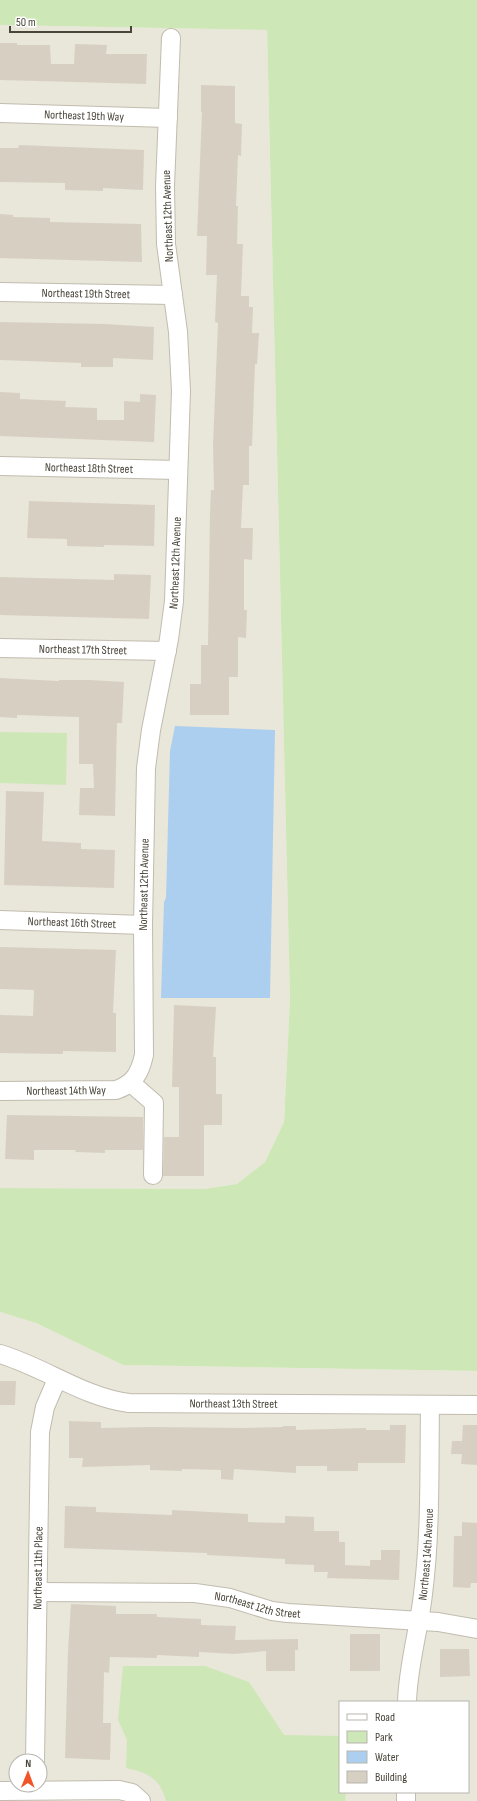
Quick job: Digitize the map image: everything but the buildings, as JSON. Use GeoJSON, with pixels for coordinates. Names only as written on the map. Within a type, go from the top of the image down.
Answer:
{"type":"FeatureCollection","features":[{"type":"Feature","properties":{"kind":"street","name":"Northeast 12th Avenue"},"geometry":{"type":"LineString","coordinates":[[131,1084],[139,1073],[144,1055],[143,925],[146,768],[151,730],[167,651],[174,601],[181,391],[178,332],[166,244],[165,186],[171,38]]}},
{"type":"Feature","properties":{"kind":"street","name":"Northeast 19th Way"},"geometry":{"type":"LineString","coordinates":[[0,113],[168,118]]}},
{"type":"Feature","properties":{"kind":"street","name":"Northeast 19th Street"},"geometry":{"type":"LineString","coordinates":[[0,292],[173,295]]}},
{"type":"Feature","properties":{"kind":"street","name":"Northeast 18th Street"},"geometry":{"type":"LineString","coordinates":[[0,466],[178,470]]}},
{"type":"Feature","properties":{"kind":"street","name":"Northeast 17th Street"},"geometry":{"type":"LineString","coordinates":[[0,648],[167,651]]}},
{"type":"Feature","properties":{"kind":"street","name":"Northeast 16th Street"},"geometry":{"type":"LineString","coordinates":[[0,920],[143,925]]}},
{"type":"Feature","properties":{"kind":"street","name":"Northeast 14th Way"},"geometry":{"type":"LineString","coordinates":[[0,1091],[108,1091],[124,1088],[131,1084]]}},
{"type":"Feature","properties":{"kind":"street"},"geometry":{"type":"LineString","coordinates":[[131,1084],[154,1103],[152,1175]]}},
{"type":"Feature","properties":{"kind":"street","name":"Northeast 13th Street"},"geometry":{"type":"LineString","coordinates":[[0,1354],[27,1364],[104,1398],[129,1403],[477,1405]]}},
{"type":"Feature","properties":{"kind":"street","name":"Northeast 11th Place"},"geometry":{"type":"LineString","coordinates":[[35,1753],[41,1423],[48,1399],[57,1378]]}},
{"type":"Feature","properties":{"kind":"street","name":"Northeast 14th Avenue"},"geometry":{"type":"LineString","coordinates":[[408,1701],[408,1676],[423,1594],[430,1506],[430,1405]]}},
{"type":"Feature","properties":{"kind":"street","name":"Northeast 12th Street"},"geometry":{"type":"LineString","coordinates":[[38,1592],[195,1593],[230,1598],[272,1611],[438,1622],[477,1629]]}},
{"type":"Feature","properties":{"kind":"street"},"geometry":{"type":"LineString","coordinates":[[48,1788],[119,1790],[132,1793],[141,1801]]}},
{"type":"Feature","properties":{"kind":"shaded area"},"geometry":{"type":"Polygon","coordinates":[[[0,25],[267,30],[290,999],[284,1122],[265,1162],[237,1184],[204,1189],[0,1188],[0,25]]]}},
{"type":"Feature","properties":{"kind":"shaded area"},"geometry":{"type":"Polygon","coordinates":[[[0,1312],[36,1323],[123,1365],[477,1371],[477,1801],[0,1801],[0,1312]]]}},
{"type":"Feature","properties":{"kind":"green space"},"geometry":{"type":"Polygon","coordinates":[[[0,0],[477,0],[477,1371],[123,1365],[36,1323],[0,1312],[0,1188],[204,1189],[237,1184],[265,1162],[284,1122],[290,999],[267,30],[0,25],[0,0]]]}},
{"type":"Feature","properties":{"kind":"green space"},"geometry":{"type":"Polygon","coordinates":[[[0,732],[67,733],[66,785],[0,783],[0,732]]]}},
{"type":"Feature","properties":{"kind":"green space"},"geometry":{"type":"Polygon","coordinates":[[[123,1666],[205,1666],[249,1682],[284,1735],[339,1736],[339,1793],[346,1793],[345,1801],[166,1801],[160,1787],[152,1777],[126,1768],[127,1740],[118,1720],[123,1666]]]}},
{"type":"Feature","properties":{"kind":"water"},"geometry":{"type":"Polygon","coordinates":[[[175,726],[275,730],[270,998],[161,998],[164,902],[166,898],[170,751],[175,726]]]}}]}
